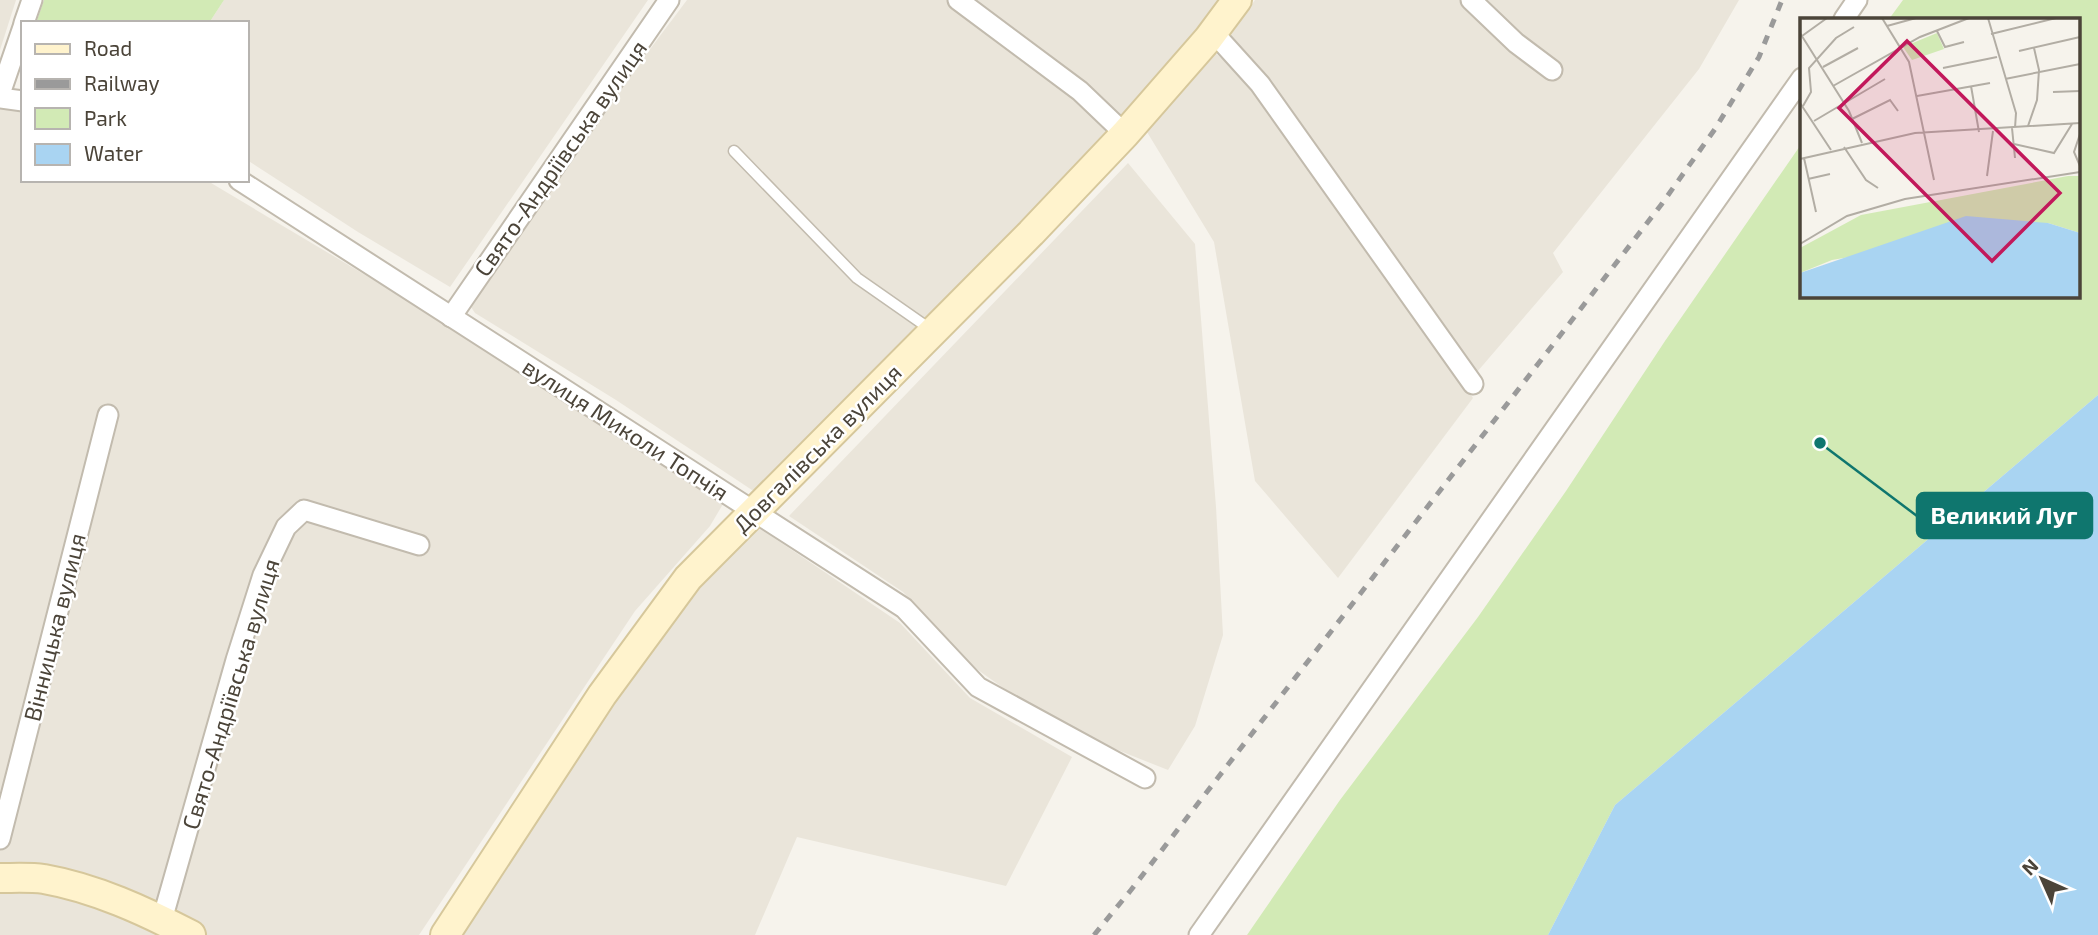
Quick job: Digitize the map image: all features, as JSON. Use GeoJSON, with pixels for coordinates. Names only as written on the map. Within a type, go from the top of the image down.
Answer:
{"type":"FeatureCollection","features":[{"type":"Feature","properties":{"kind":"street"},"geometry":{"type":"LineString","coordinates":[[24,21],[32,0]]}},
{"type":"Feature","properties":{"kind":"street","name":"Свято-Андріївська вулиця"},"geometry":{"type":"LineString","coordinates":[[452,317],[669,0]]}},
{"type":"Feature","properties":{"kind":"street"},"geometry":{"type":"LineString","coordinates":[[958,0],[1080,91],[1125,134]]}},
{"type":"Feature","properties":{"kind":"street","name":"Довгалівська вулиця"},"geometry":{"type":"LineString","coordinates":[[445,935],[601,695],[688,578],[1125,134],[1213,32],[1237,0]]}},
{"type":"Feature","properties":{"kind":"street"},"geometry":{"type":"LineString","coordinates":[[1471,0],[1516,43],[1552,70]]}},
{"type":"Feature","properties":{"kind":"street"},"geometry":{"type":"LineString","coordinates":[[1845,18],[1857,0]]}},
{"type":"Feature","properties":{"kind":"street"},"geometry":{"type":"LineString","coordinates":[[21,31],[0,96],[21,101]]}},
{"type":"Feature","properties":{"kind":"street"},"geometry":{"type":"LineString","coordinates":[[1213,32],[1260,84],[1473,384]]}},
{"type":"Feature","properties":{"kind":"street"},"geometry":{"type":"LineString","coordinates":[[1199,935],[1800,81]]}},
{"type":"Feature","properties":{"kind":"street","name":"вулиця Миколи Топчія"},"geometry":{"type":"LineString","coordinates":[[242,182],[904,608],[978,687],[1145,778]]}},
{"type":"Feature","properties":{"kind":"street","name":"Вінницька вулиця"},"geometry":{"type":"LineString","coordinates":[[0,839],[108,415]]}},
{"type":"Feature","properties":{"kind":"street","name":"Свято-Андріївська вулиця"},"geometry":{"type":"LineString","coordinates":[[162,920],[236,660],[263,575],[286,527],[304,510],[419,545]]}},
{"type":"Feature","properties":{"kind":"street"},"geometry":{"type":"LineString","coordinates":[[0,878],[41,879],[85,889],[162,920],[191,935]]}},
{"type":"Feature","properties":{"kind":"lane"},"geometry":{"type":"LineString","coordinates":[[734,151],[857,278],[934,331]]}},
{"type":"Feature","properties":{"kind":"shaded area"},"geometry":{"type":"Polygon","coordinates":[[[0,0],[16,0],[0,50],[0,0]]]}},
{"type":"Feature","properties":{"kind":"shaded area"},"geometry":{"type":"Polygon","coordinates":[[[224,0],[648,0],[450,287],[358,232],[248,161],[248,21],[210,21],[224,0]]]}},
{"type":"Feature","properties":{"kind":"shaded area"},"geometry":{"type":"Polygon","coordinates":[[[687,0],[953,0],[1114,129],[759,489],[752,490],[616,400],[475,313],[469,304],[560,169],[687,0]]]}},
{"type":"Feature","properties":{"kind":"shaded area"},"geometry":{"type":"Polygon","coordinates":[[[961,0],[1221,0],[1173,63],[1121,121],[961,0]]]}},
{"type":"Feature","properties":{"kind":"shaded area"},"geometry":{"type":"Polygon","coordinates":[[[1255,0],[1462,0],[1551,79],[1561,66],[1503,21],[1481,0],[1739,0],[1699,69],[1553,253],[1563,272],[1477,372],[1231,35],[1255,0]]]}},
{"type":"Feature","properties":{"kind":"shaded area"},"geometry":{"type":"Polygon","coordinates":[[[1214,52],[1256,88],[1473,398],[1338,578],[1255,481],[1214,242],[1147,132],[1214,52]]]}},
{"type":"Feature","properties":{"kind":"shaded area"},"geometry":{"type":"Polygon","coordinates":[[[0,106],[21,111],[21,182],[209,182],[434,316],[723,504],[710,526],[635,611],[419,935],[0,935],[0,106]]]}},
{"type":"Feature","properties":{"kind":"shaded area"},"geometry":{"type":"Polygon","coordinates":[[[1128,163],[1195,244],[1216,507],[1223,635],[1195,726],[1168,770],[1085,737],[1009,692],[971,665],[903,592],[789,516],[1128,163]]]}},
{"type":"Feature","properties":{"kind":"shaded area"},"geometry":{"type":"Polygon","coordinates":[[[755,525],[900,623],[970,698],[1072,757],[1006,886],[797,837],[755,935],[462,935],[647,648],[703,576],[755,525]]]}},
{"type":"Feature","properties":{"kind":"green space"},"geometry":{"type":"Polygon","coordinates":[[[44,0],[224,0],[210,21],[37,21],[44,0]]]}},
{"type":"Feature","properties":{"kind":"green space"},"geometry":{"type":"Polygon","coordinates":[[[1903,0],[2098,0],[2098,395],[1615,805],[1548,935],[1247,935],[1340,800],[1478,617],[1800,146],[1800,298],[2080,298],[2080,18],[1890,18],[1903,0]]]}},
{"type":"Feature","properties":{"kind":"water"},"geometry":{"type":"Polygon","coordinates":[[[2098,395],[2098,935],[1548,935],[1615,805],[2098,395]]]}},
{"type":"Feature","properties":{"kind":"railway"},"geometry":{"type":"LineString","coordinates":[[1094,935],[1661,205],[1715,129],[1759,57],[1782,0]]}},
{"type":"Feature","properties":{"kind":"place","name":"Великий Луг"},"geometry":{"type":"Point","coordinates":[1820,443]}}]}
